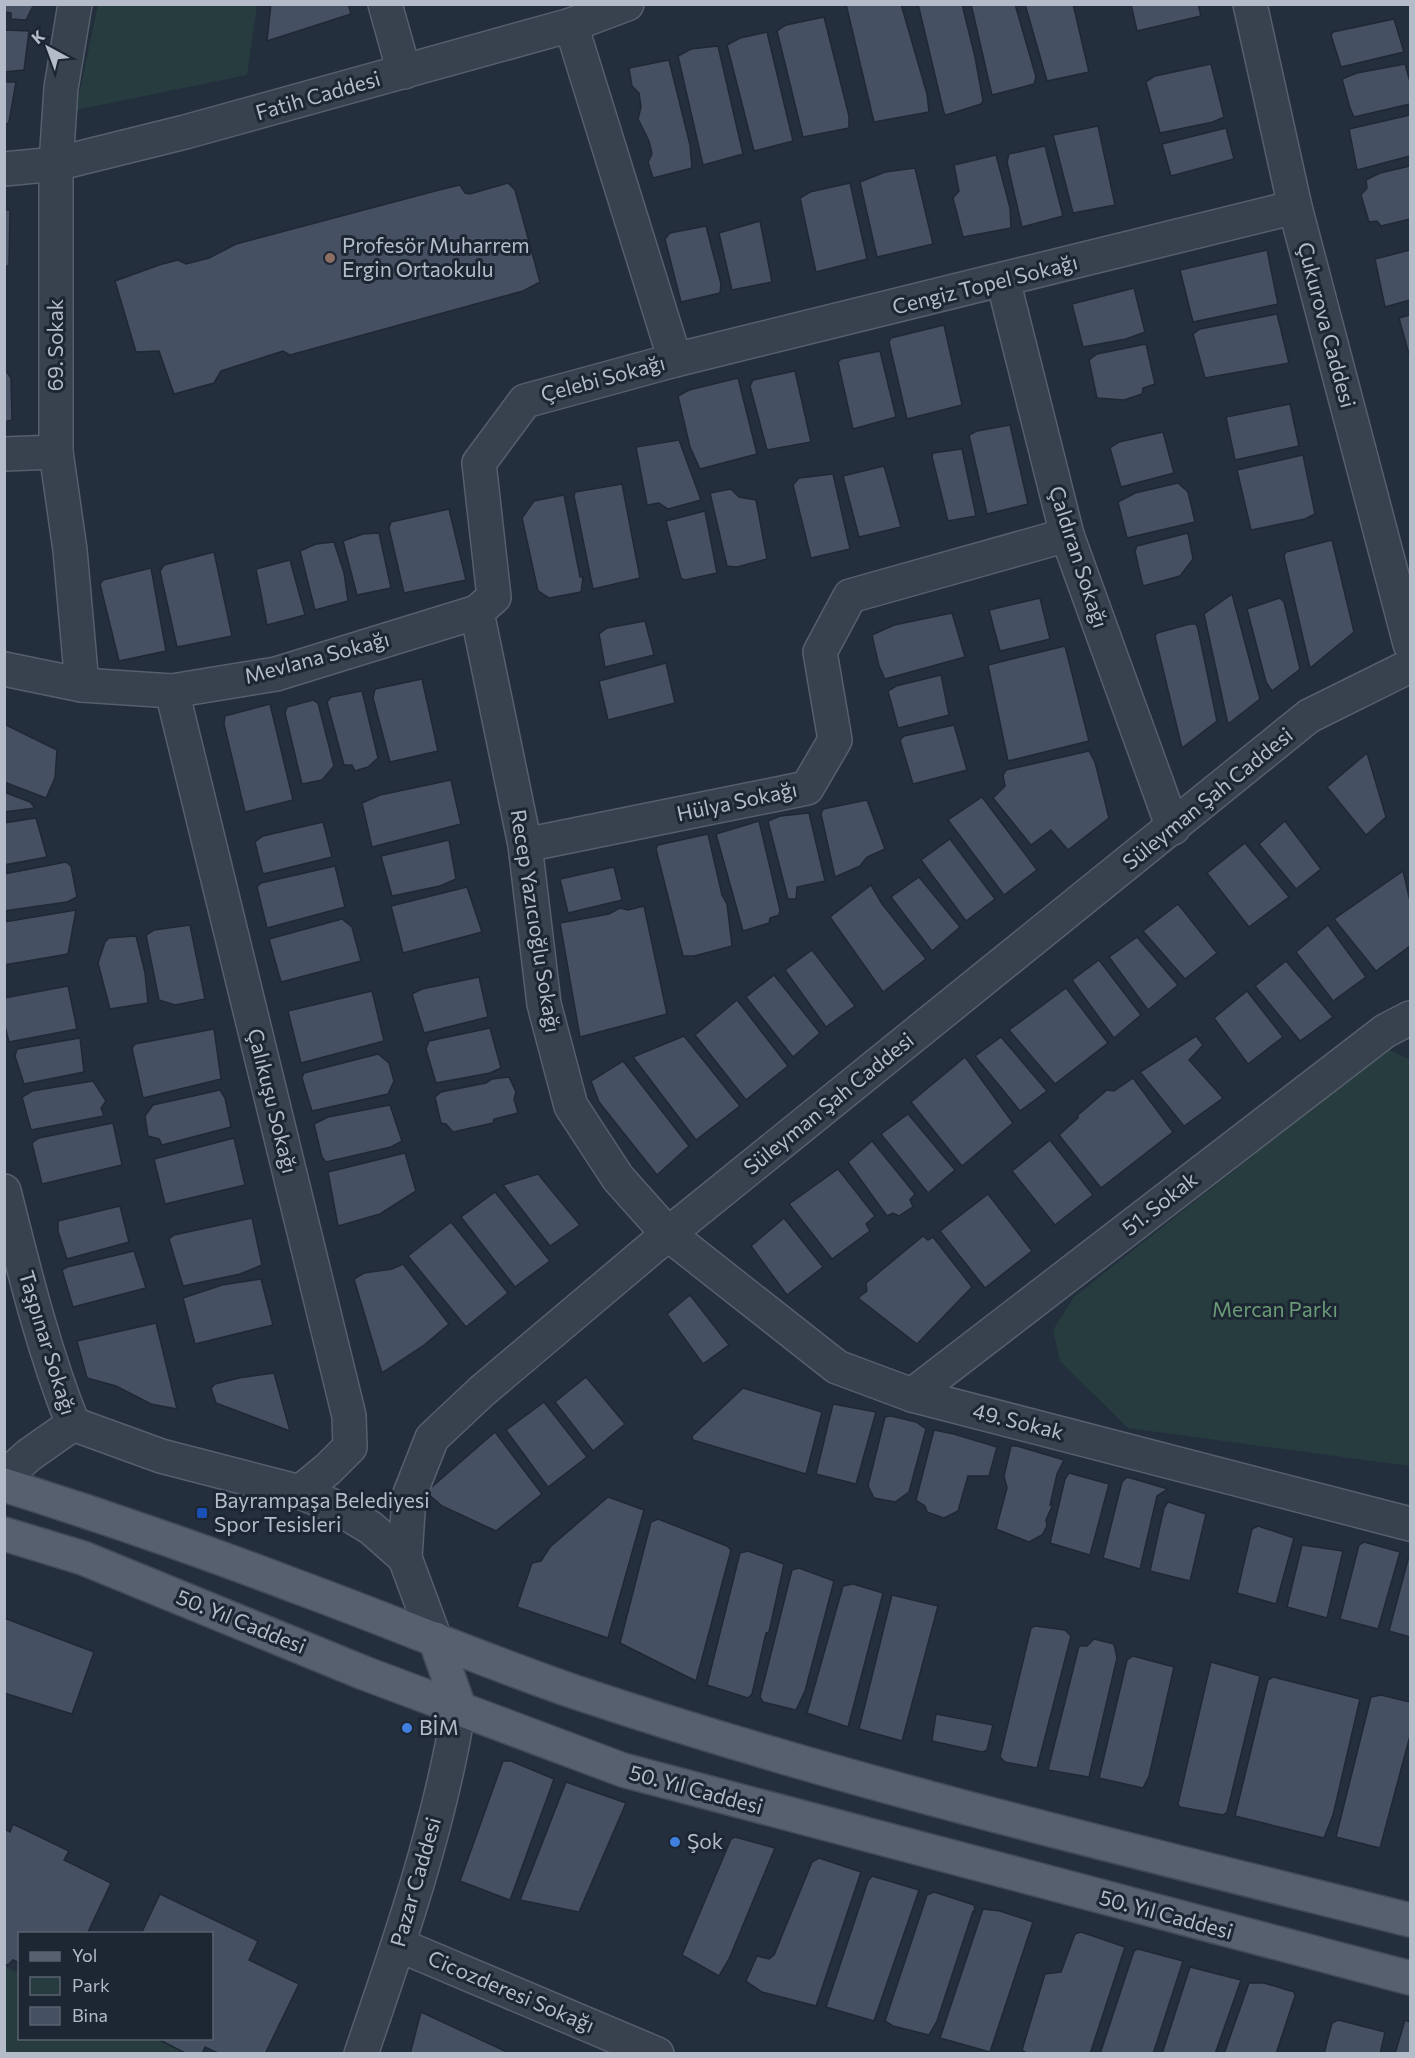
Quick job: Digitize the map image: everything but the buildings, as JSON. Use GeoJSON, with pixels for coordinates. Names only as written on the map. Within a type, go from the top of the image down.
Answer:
{"type":"FeatureCollection","features":[{"type":"Feature","properties":{"kind":"main road"},"geometry":{"type":"LineString","coordinates":[[4,1485],[87,1511],[296,1586],[574,1692],[951,1804],[1410,1920]]}},
{"type":"Feature","properties":{"kind":"main road","name":"50. Yıl Caddesi"},"geometry":{"type":"LineString","coordinates":[[4,1534],[83,1558],[364,1673],[623,1770],[1410,1978]]}},
{"type":"Feature","properties":{"kind":"main road"},"geometry":{"type":"LineString","coordinates":[[435,1639],[459,1707]]}},
{"type":"Feature","properties":{"kind":"street","name":"69. Sokak"},"geometry":{"type":"LineString","coordinates":[[75,4],[61,88],[56,164],[56,452],[70,550],[82,685]]}},
{"type":"Feature","properties":{"kind":"street"},"geometry":{"type":"LineString","coordinates":[[385,4],[404,72]]}},
{"type":"Feature","properties":{"kind":"street","name":"Fatih Caddesi"},"geometry":{"type":"LineString","coordinates":[[4,170],[56,164],[185,132],[571,25],[627,4]]}},
{"type":"Feature","properties":{"kind":"street","name":"Çukurova Caddesi"},"geometry":{"type":"LineString","coordinates":[[1250,4],[1295,207],[1410,644]]}},
{"type":"Feature","properties":{"kind":"street","name":"Çelebi Sokağı"},"geometry":{"type":"LineString","coordinates":[[477,612],[494,597],[479,463],[525,401],[675,360],[571,25]]}},
{"type":"Feature","properties":{"kind":"street","name":"Cengiz Topel Sokağı"},"geometry":{"type":"LineString","coordinates":[[675,360],[1295,207]]}},
{"type":"Feature","properties":{"kind":"street","name":"Çaldıran Sokağı"},"geometry":{"type":"LineString","coordinates":[[1003,280],[1066,535],[1173,828]]}},
{"type":"Feature","properties":{"kind":"street"},"geometry":{"type":"LineString","coordinates":[[4,454],[56,452]]}},
{"type":"Feature","properties":{"kind":"street","name":"Hülya Sokağı"},"geometry":{"type":"LineString","coordinates":[[525,845],[807,788],[835,740],[820,652],[850,596],[1066,535]]}},
{"type":"Feature","properties":{"kind":"street","name":"Mevlana Sokağı"},"geometry":{"type":"LineString","coordinates":[[4,669],[82,685],[172,691],[276,674],[477,612]]}},
{"type":"Feature","properties":{"kind":"street","name":"Recep Yazıcıoğlu Sokağı"},"geometry":{"type":"LineString","coordinates":[[477,612],[525,845],[544,1004],[571,1106],[618,1178],[668,1234]]}},
{"type":"Feature","properties":{"kind":"street","name":"Süleyman Şah Caddesi"},"geometry":{"type":"LineString","coordinates":[[435,1639],[405,1558],[409,1496],[432,1438],[482,1391],[668,1234],[1309,716],[1410,666]]}},
{"type":"Feature","properties":{"kind":"street","name":"Çalıkuşu Sokağı"},"geometry":{"type":"LineString","coordinates":[[172,691],[349,1416],[350,1447],[300,1492]]}},
{"type":"Feature","properties":{"kind":"street","name":"51. Sokak"},"geometry":{"type":"LineString","coordinates":[[912,1395],[1385,1031],[1410,1018]]}},
{"type":"Feature","properties":{"kind":"street","name":"Taşpınar Sokağı"},"geometry":{"type":"LineString","coordinates":[[4,1191],[58,1389],[73,1424],[161,1456],[300,1492],[338,1508],[371,1528],[405,1558]]}},
{"type":"Feature","properties":{"kind":"street","name":"49. Sokak"},"geometry":{"type":"LineString","coordinates":[[668,1234],[837,1367],[912,1395],[1410,1524]]}},
{"type":"Feature","properties":{"kind":"street","name":"Taşpınar Sokağı"},"geometry":{"type":"LineString","coordinates":[[4,1477],[29,1455],[73,1424]]}},
{"type":"Feature","properties":{"kind":"street","name":"Pazar Caddesi"},"geometry":{"type":"LineString","coordinates":[[361,2054],[399,1945],[451,1756],[459,1707]]}},
{"type":"Feature","properties":{"kind":"street","name":"Cicozderesi Sokağı"},"geometry":{"type":"LineString","coordinates":[[399,1945],[657,2054]]}},
{"type":"Feature","properties":{"kind":"green space"},"geometry":{"type":"Polygon","coordinates":[[[98,4],[257,5],[247,75],[76,110],[98,4]]]}},
{"type":"Feature","properties":{"kind":"green space","name":"Mercan Parkı"},"geometry":{"type":"Polygon","coordinates":[[[1388,1049],[1410,1060],[1410,1466],[1128,1428],[1060,1361],[1053,1330],[1074,1297],[1388,1049]]]}},
{"type":"Feature","properties":{"kind":"green space"},"geometry":{"type":"Polygon","coordinates":[[[4,1966],[18,1973],[18,2040],[173,2040],[205,2053],[5,2053],[4,1966]]]}},
{"type":"Feature","properties":{"kind":"place","name":"Profesör Muharrem Ergin Ortaokulu"},"geometry":{"type":"Point","coordinates":[330,258]}},
{"type":"Feature","properties":{"kind":"place","name":"Bayrampaşa Belediyesi Spor Tesisleri"},"geometry":{"type":"Point","coordinates":[202,1513]}},
{"type":"Feature","properties":{"kind":"place","name":"BİM"},"geometry":{"type":"Point","coordinates":[407,1728]}},
{"type":"Feature","properties":{"kind":"place","name":"Şok"},"geometry":{"type":"Point","coordinates":[675,1842]}}]}
